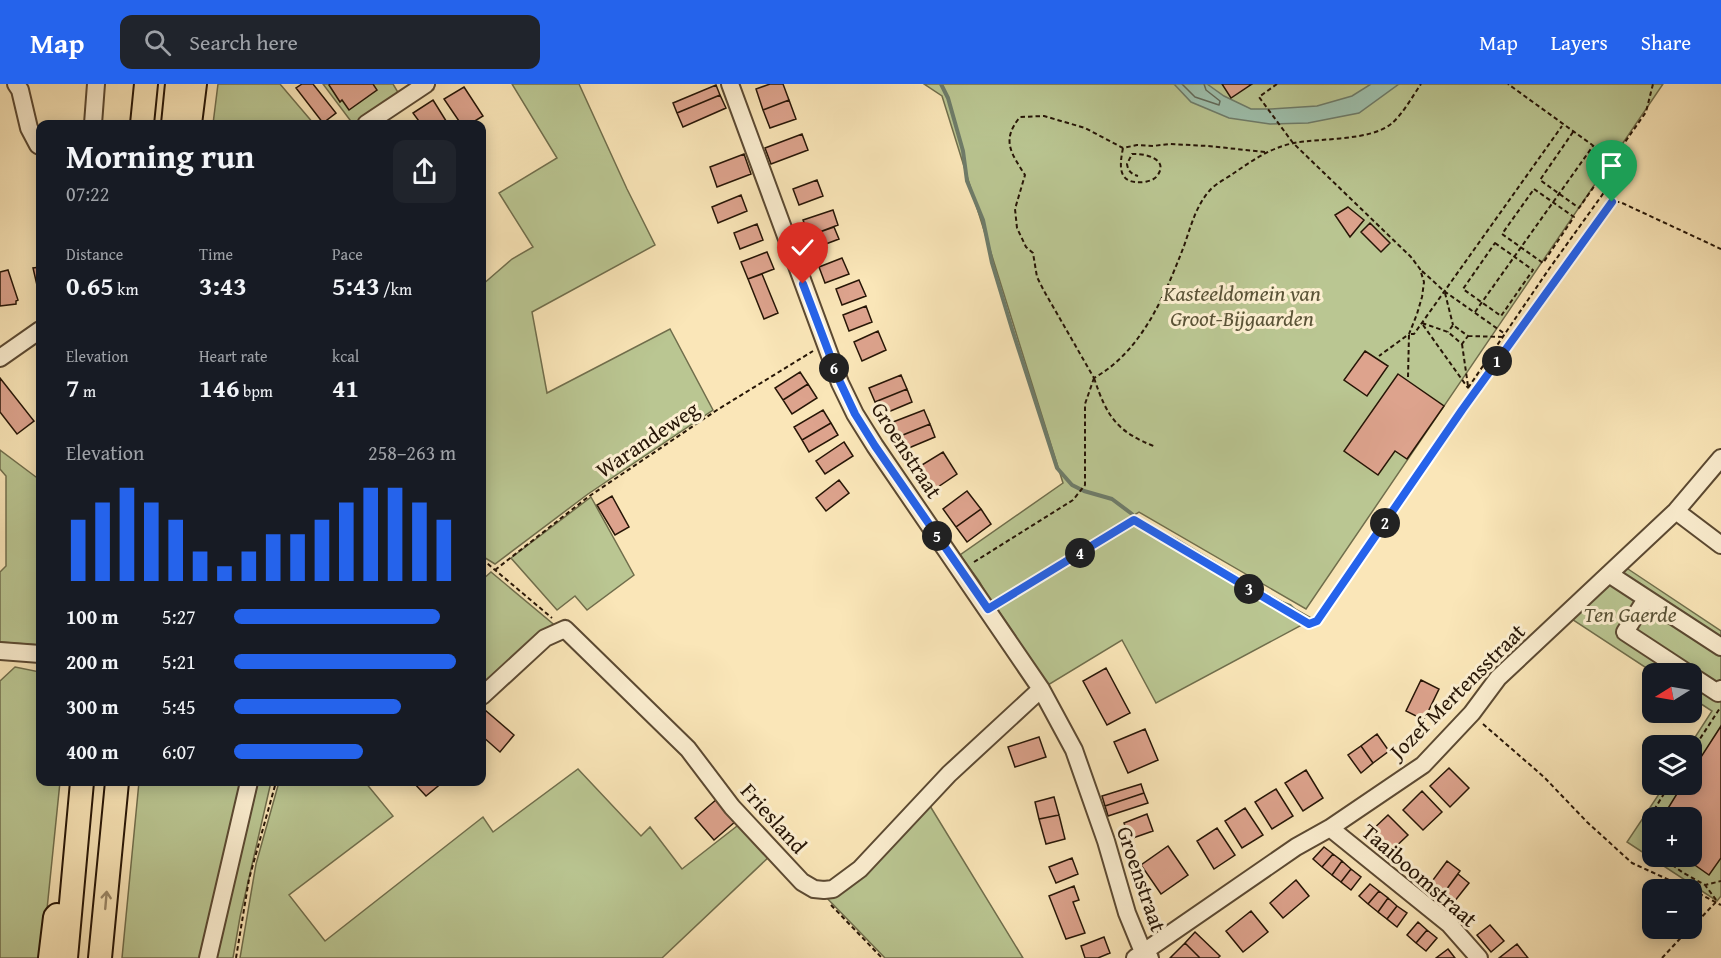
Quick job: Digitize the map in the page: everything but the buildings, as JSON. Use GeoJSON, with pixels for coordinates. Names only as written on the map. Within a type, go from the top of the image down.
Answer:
{"type":"FeatureCollection","features":[{"type":"Feature","properties":{"kind":"highway"},"geometry":{"type":"LineString","coordinates":[[142,120],[146,84]]}},
{"type":"Feature","properties":{"kind":"highway"},"geometry":{"type":"LineString","coordinates":[[173,120],[177,84]]}},
{"type":"Feature","properties":{"kind":"highway"},"geometry":{"type":"LineString","coordinates":[[190,120],[195,84]]}},
{"type":"Feature","properties":{"kind":"highway"},"geometry":{"type":"LineString","coordinates":[[66,958],[82,786]]}},
{"type":"Feature","properties":{"kind":"highway"},"geometry":{"type":"LineString","coordinates":[[100,958],[117,786]]}},
{"type":"Feature","properties":{"kind":"highway"},"geometry":{"type":"LineString","coordinates":[[50,958],[55,917],[71,902]]}},
{"type":"Feature","properties":{"kind":"street"},"geometry":{"type":"LineString","coordinates":[[16,84],[20,90],[29,128],[36,141]]}},
{"type":"Feature","properties":{"kind":"street"},"geometry":{"type":"LineString","coordinates":[[93,120],[96,84]]}},
{"type":"Feature","properties":{"kind":"street"},"geometry":{"type":"LineString","coordinates":[[372,120],[426,84]]}},
{"type":"Feature","properties":{"kind":"street","name":"Groenstraat"},"geometry":{"type":"LineString","coordinates":[[730,84],[825,345],[855,414],[1041,689],[1074,750],[1106,841],[1142,956]]}},
{"type":"Feature","properties":{"kind":"street"},"geometry":{"type":"LineString","coordinates":[[0,358],[36,333]]}},
{"type":"Feature","properties":{"kind":"street","name":"Jozef Mertensstraat"},"geometry":{"type":"LineString","coordinates":[[1142,956],[1296,847],[1330,828],[1423,765],[1472,713],[1498,678],[1676,511],[1721,458]]}},
{"type":"Feature","properties":{"kind":"street"},"geometry":{"type":"LineString","coordinates":[[1676,511],[1721,545]]}},
{"type":"Feature","properties":{"kind":"street"},"geometry":{"type":"LineString","coordinates":[[1609,574],[1721,647]]}},
{"type":"Feature","properties":{"kind":"street"},"geometry":{"type":"LineString","coordinates":[[1646,599],[1624,632],[1672,663]]}},
{"type":"Feature","properties":{"kind":"street"},"geometry":{"type":"LineString","coordinates":[[486,692],[544,638],[565,629]]}},
{"type":"Feature","properties":{"kind":"street","name":"Friesland"},"geometry":{"type":"LineString","coordinates":[[565,629],[688,749],[732,807],[802,882],[813,889]]}},
{"type":"Feature","properties":{"kind":"street"},"geometry":{"type":"LineString","coordinates":[[0,651],[35,653]]}},
{"type":"Feature","properties":{"kind":"street"},"geometry":{"type":"LineString","coordinates":[[1702,683],[1718,693],[1721,689]]}},
{"type":"Feature","properties":{"kind":"street"},"geometry":{"type":"LineString","coordinates":[[813,889],[832,889],[860,869],[949,774],[1041,689]]}},
{"type":"Feature","properties":{"kind":"street"},"geometry":{"type":"LineString","coordinates":[[208,958],[248,786]]}},
{"type":"Feature","properties":{"kind":"street","name":"Taaiboomstraat"},"geometry":{"type":"LineString","coordinates":[[1330,828],[1449,924],[1479,958]]}},
{"type":"Feature","properties":{"kind":"path"},"geometry":{"type":"LineString","coordinates":[[1277,84],[1259,97],[1293,143],[1412,257],[1420,269],[1444,291],[1504,335]]}},
{"type":"Feature","properties":{"kind":"path"},"geometry":{"type":"LineString","coordinates":[[961,570],[1073,500],[1085,485],[1085,404],[1094,378],[1108,370],[1124,356],[1142,333],[1176,266],[1198,207],[1212,188],[1265,152],[1293,143],[1366,135],[1390,125],[1421,84]]}},
{"type":"Feature","properties":{"kind":"path"},"geometry":{"type":"LineString","coordinates":[[1468,388],[1618,173],[1613,160],[1508,84]]}},
{"type":"Feature","properties":{"kind":"path"},"geometry":{"type":"LineString","coordinates":[[1574,132],[1540,180],[1579,208],[1646,112],[1653,84]]}},
{"type":"Feature","properties":{"kind":"path"},"geometry":{"type":"LineString","coordinates":[[1156,447],[1139,440],[1123,429],[1104,408],[1094,378],[1037,277],[1033,253],[1026,247],[1017,228],[1015,209],[1025,175],[1008,145],[1012,127],[1020,117],[1044,116],[1085,128],[1123,148],[1137,144],[1153,146],[1168,144],[1265,152]]}},
{"type":"Feature","properties":{"kind":"path"},"geometry":{"type":"LineString","coordinates":[[1379,356],[1409,334],[1414,334],[1563,125]]}},
{"type":"Feature","properties":{"kind":"path"},"geometry":{"type":"LineString","coordinates":[[1475,312],[1593,146]]}},
{"type":"Feature","properties":{"kind":"path"},"geometry":{"type":"LineString","coordinates":[[1123,148],[1120,160],[1122,175],[1134,183],[1152,180],[1157,176],[1160,170],[1155,158],[1149,155],[1132,154],[1127,161],[1128,170],[1138,176]]}},
{"type":"Feature","properties":{"kind":"path"},"geometry":{"type":"LineString","coordinates":[[1120,160],[1127,161]]}},
{"type":"Feature","properties":{"kind":"path"},"geometry":{"type":"LineString","coordinates":[[1534,189],[1574,217],[1543,263],[1521,248],[1502,234],[1534,189]]}},
{"type":"Feature","properties":{"kind":"path"},"geometry":{"type":"LineString","coordinates":[[988,609],[1134,520],[1309,624],[1317,621],[1462,410],[1612,202],[1620,201],[1721,249]]}},
{"type":"Feature","properties":{"kind":"path"},"geometry":{"type":"LineString","coordinates":[[1495,243],[1533,270],[1501,316],[1482,303],[1463,289],[1495,243]]}},
{"type":"Feature","properties":{"kind":"path"},"geometry":{"type":"LineString","coordinates":[[1408,377],[1409,334],[1422,297],[1424,282],[1420,269]]}},
{"type":"Feature","properties":{"kind":"path"},"geometry":{"type":"LineString","coordinates":[[1444,291],[1454,325],[1468,336],[1504,335]]}},
{"type":"Feature","properties":{"kind":"path"},"geometry":{"type":"LineString","coordinates":[[1422,323],[1448,332],[1462,344],[1468,388]]}},
{"type":"Feature","properties":{"kind":"path"},"geometry":{"type":"LineString","coordinates":[[1422,323],[1468,388]]}},
{"type":"Feature","properties":{"kind":"path"},"geometry":{"type":"LineString","coordinates":[[1448,332],[1454,325]]}},
{"type":"Feature","properties":{"kind":"path"},"geometry":{"type":"LineString","coordinates":[[1462,344],[1468,336]]}},
{"type":"Feature","properties":{"kind":"path","name":"Warandeweg"},"geometry":{"type":"LineString","coordinates":[[495,570],[588,497],[717,410],[825,345]]}},
{"type":"Feature","properties":{"kind":"path"},"geometry":{"type":"LineString","coordinates":[[486,562],[565,629]]}},
{"type":"Feature","properties":{"kind":"path"},"geometry":{"type":"LineString","coordinates":[[1702,735],[1721,706]]}},
{"type":"Feature","properties":{"kind":"path"},"geometry":{"type":"LineString","coordinates":[[1472,713],[1569,801],[1587,822],[1632,863],[1667,879]]}},
{"type":"Feature","properties":{"kind":"path"},"geometry":{"type":"LineString","coordinates":[[236,958],[249,879],[275,786]]}},
{"type":"Feature","properties":{"kind":"path"},"geometry":{"type":"LineString","coordinates":[[1675,867],[1706,885],[1721,905]]}},
{"type":"Feature","properties":{"kind":"path"},"geometry":{"type":"LineString","coordinates":[[1706,885],[1721,881]]}},
{"type":"Feature","properties":{"kind":"path"},"geometry":{"type":"LineString","coordinates":[[813,889],[882,958]]}},
{"type":"Feature","properties":{"kind":"path"},"geometry":{"type":"LineString","coordinates":[[1702,895],[1717,901]]}},
{"type":"Feature","properties":{"kind":"path"},"geometry":{"type":"LineString","coordinates":[[1702,917],[1717,901]]}},
{"type":"Feature","properties":{"kind":"path"},"geometry":{"type":"LineString","coordinates":[[1662,958],[1680,939]]}},
{"type":"Feature","properties":{"kind":"green space"},"geometry":{"type":"Polygon","coordinates":[[[218,84],[280,84],[311,120],[214,120],[218,84]]]}},
{"type":"Feature","properties":{"kind":"green space"},"geometry":{"type":"Polygon","coordinates":[[[323,84],[393,84],[399,94],[359,120],[350,120],[323,84]]]}},
{"type":"Feature","properties":{"kind":"green space"},"geometry":{"type":"Polygon","coordinates":[[[512,84],[579,84],[655,245],[532,312],[547,393],[670,329],[713,410],[588,494],[495,564],[486,558],[486,282],[512,259],[533,247],[499,193],[557,158],[512,84]]]}},
{"type":"Feature","properties":{"kind":"green space","name":"Kasteeldomein van Groot-Bijgaarden"},"geometry":{"type":"Polygon","coordinates":[[[924,84],[1663,84],[1306,609],[1139,512],[991,602],[960,555],[1063,483],[942,96],[924,84]]]}},
{"type":"Feature","properties":{"kind":"green space"},"geometry":{"type":"Polygon","coordinates":[[[0,450],[36,477],[36,645],[0,642],[0,572],[6,566],[6,476],[0,469],[0,450]]]}},
{"type":"Feature","properties":{"kind":"green space"},"geometry":{"type":"Polygon","coordinates":[[[591,497],[634,575],[587,610],[575,596],[557,610],[511,558],[591,497]]]}},
{"type":"Feature","properties":{"kind":"green space"},"geometry":{"type":"Polygon","coordinates":[[[1138,521],[1313,619],[1156,703],[1122,640],[1048,685],[996,607],[1138,521]]]}},
{"type":"Feature","properties":{"kind":"green space","name":"Ten Gaerde"},"geometry":{"type":"Polygon","coordinates":[[[1625,567],[1721,631],[1721,896],[1717,901],[1702,891],[1702,879],[1683,879],[1665,867],[1702,867],[1702,807],[1650,807],[1658,795],[1702,795],[1702,735],[1696,735],[1712,711],[1702,704],[1702,663],[1642,663],[1642,665],[1570,618],[1625,567]]]}},
{"type":"Feature","properties":{"kind":"green space"},"geometry":{"type":"Polygon","coordinates":[[[491,572],[558,628],[487,686],[486,685],[486,576],[491,572]]]}},
{"type":"Feature","properties":{"kind":"green space"},"geometry":{"type":"Polygon","coordinates":[[[15,667],[36,671],[36,786],[60,786],[42,958],[0,958],[0,681],[15,667]]]}},
{"type":"Feature","properties":{"kind":"green space"},"geometry":{"type":"Polygon","coordinates":[[[578,769],[641,836],[650,827],[682,869],[741,823],[771,855],[662,958],[240,958],[256,864],[278,786],[368,786],[393,816],[289,895],[325,941],[483,817],[493,832],[578,769]]]}},
{"type":"Feature","properties":{"kind":"green space"},"geometry":{"type":"Polygon","coordinates":[[[139,786],[240,786],[200,958],[122,958],[139,786]]]}},
{"type":"Feature","properties":{"kind":"green space"},"geometry":{"type":"Polygon","coordinates":[[[257,786],[270,786],[233,958],[216,958],[257,786]]]}},
{"type":"Feature","properties":{"kind":"green space"},"geometry":{"type":"Polygon","coordinates":[[[927,801],[1023,958],[885,958],[822,893],[927,801]]]}},
{"type":"Feature","properties":{"kind":"green space","name":"Ten Gaerde"},"geometry":{"type":"Polygon","coordinates":[[[1642,820],[1642,852],[1627,842],[1642,820]]]}},
{"type":"Feature","properties":{"kind":"water"},"geometry":{"type":"Polygon","coordinates":[[[1174,84],[1207,84],[1224,96],[1251,109],[1271,109],[1317,106],[1352,96],[1371,84],[1399,84],[1359,113],[1308,123],[1270,124],[1229,118],[1191,102],[1174,84]]]}},
{"type":"Feature","properties":{"kind":"waterway"},"geometry":{"type":"LineString","coordinates":[[941,84],[948,98],[963,151],[967,181],[983,220],[992,263],[1057,468],[1072,485],[1112,499],[1132,514]]}},
{"type":"Feature","properties":{"kind":"waterway"},"geometry":{"type":"LineString","coordinates":[[1138,520],[1176,540],[1279,602],[1290,606],[1304,620]]}},
{"type":"Feature","properties":{"kind":"route"},"geometry":{"type":"LineString","coordinates":[[803,284],[825,345],[855,414],[988,609],[1134,520],[1309,624],[1317,621],[1462,410],[1612,202]]}}]}
